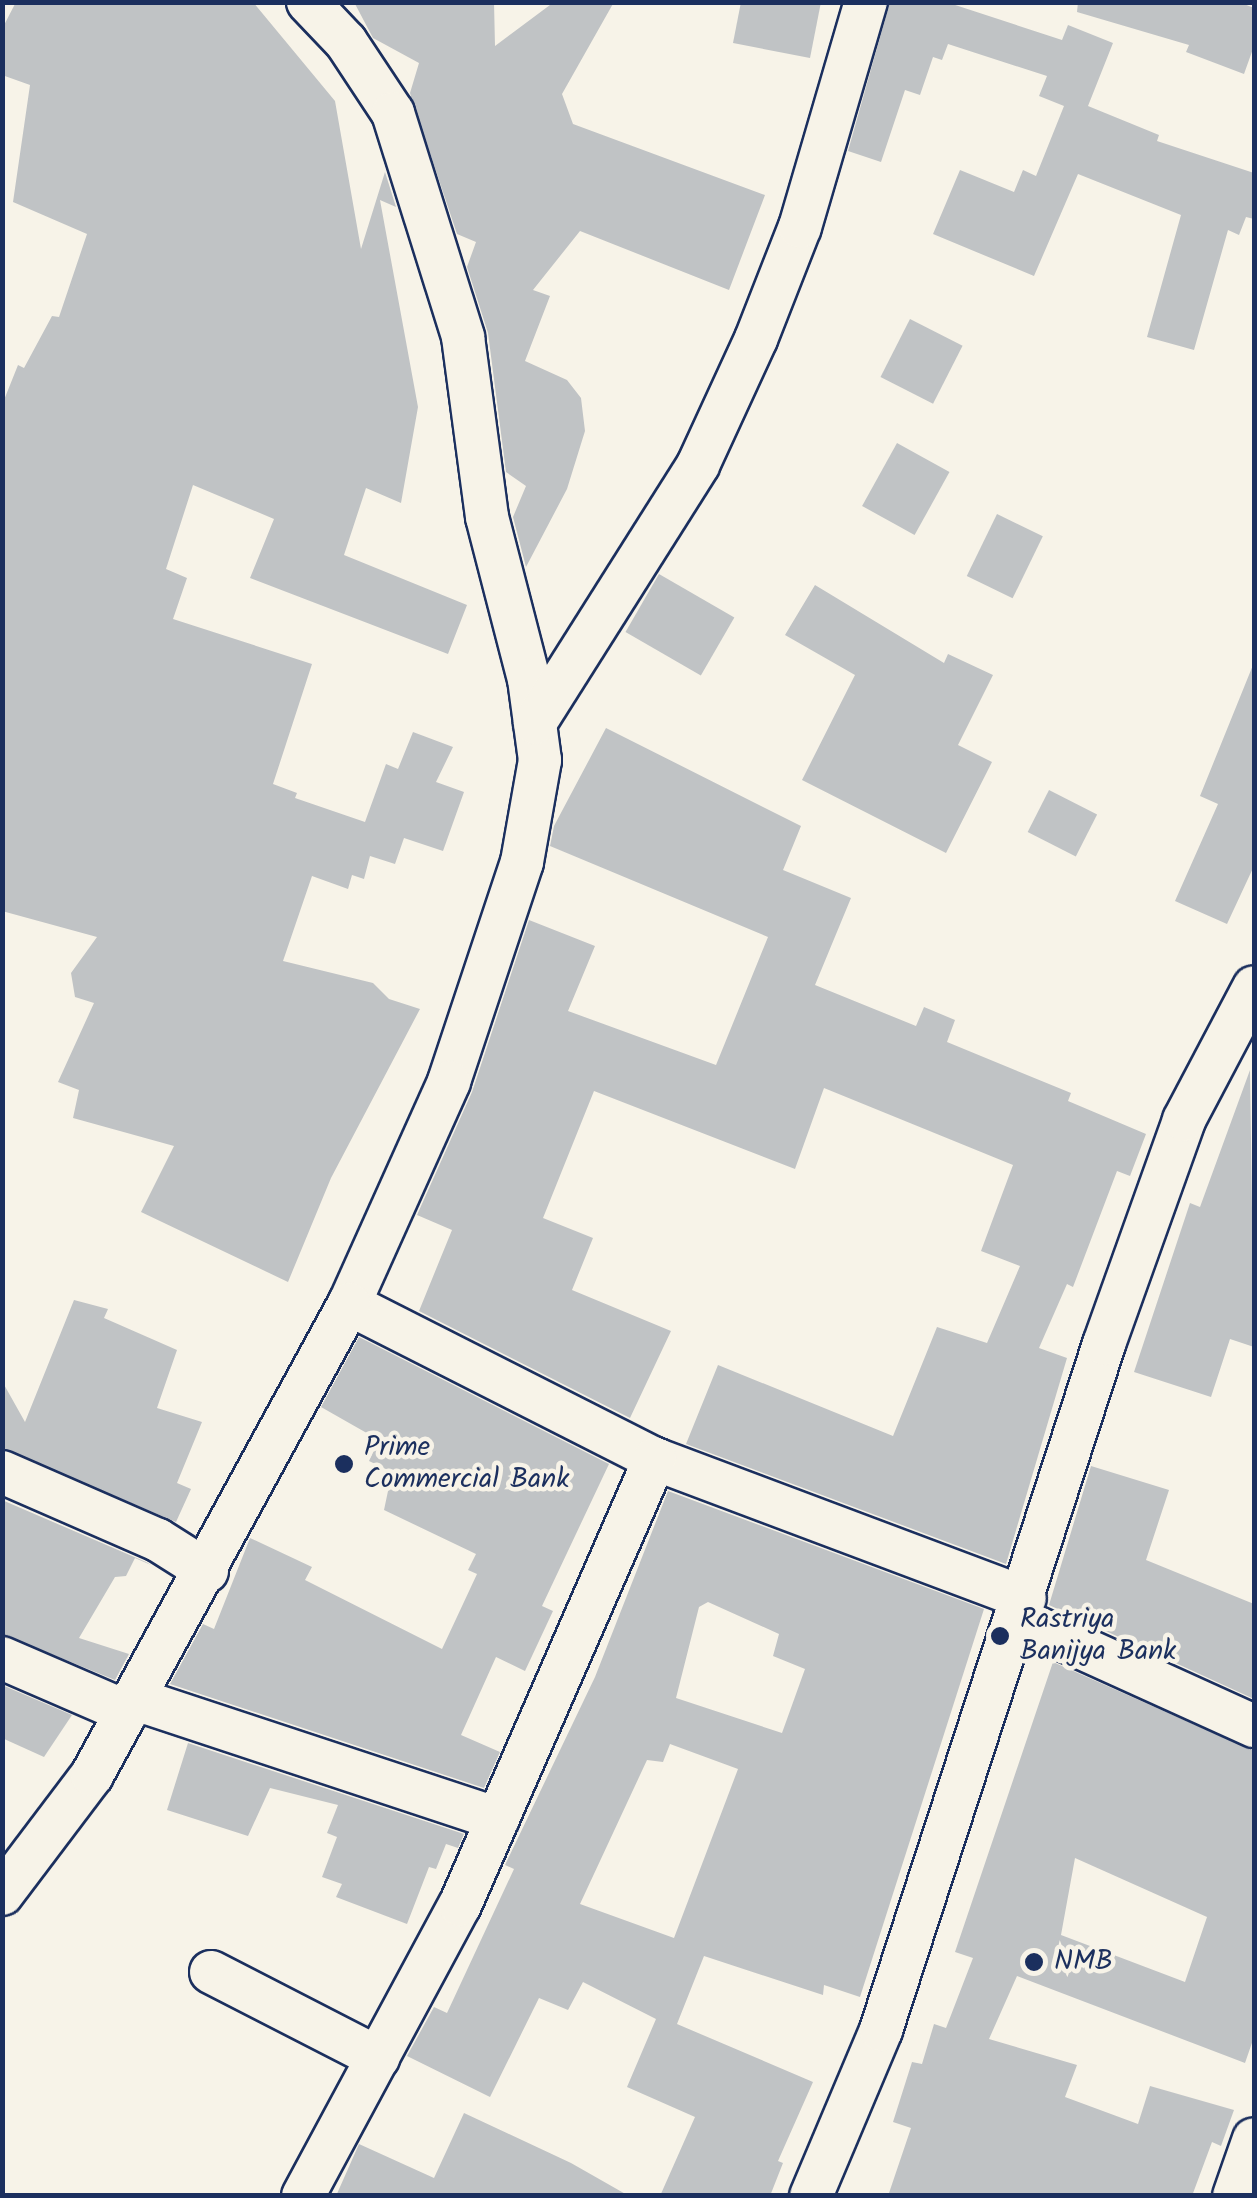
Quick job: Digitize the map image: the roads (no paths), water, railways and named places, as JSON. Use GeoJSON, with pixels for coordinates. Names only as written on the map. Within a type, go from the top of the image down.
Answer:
{"type":"FeatureCollection","features":[{"type":"Feature","properties":{"kind":"street"},"geometry":{"type":"LineString","coordinates":[[4,1888],[92,1775],[207,1571],[349,1304],[449,1082],[522,862],[540,760],[487,517],[463,337],[393,113],[346,42],[308,2]]}},
{"type":"Feature","properties":{"kind":"street"},"geometry":{"type":"LineString","coordinates":[[535,724],[698,464],[748,355],[800,227],[866,2]]}},
{"type":"Feature","properties":{"kind":"street"},"geometry":{"type":"LineString","coordinates":[[810,2196],[881,2030],[1022,1609],[1104,1344],[1184,1120],[1254,987]]}},
{"type":"Feature","properties":{"kind":"street"},"geometry":{"type":"LineString","coordinates":[[349,1304],[655,1459],[1022,1609],[1254,1726]]}},
{"type":"Feature","properties":{"kind":"street"},"geometry":{"type":"LineString","coordinates":[[303,2196],[460,1906],[655,1459]]}},
{"type":"Feature","properties":{"kind":"street"},"geometry":{"type":"LineString","coordinates":[[2,1472],[140,1532],[207,1571]]}},
{"type":"Feature","properties":{"kind":"street"},"geometry":{"type":"LineString","coordinates":[[2,1658],[131,1705],[498,1819]]}},
{"type":"Feature","properties":{"kind":"street"},"geometry":{"type":"LineString","coordinates":[[211,1972],[378,2058]]}},
{"type":"Feature","properties":{"kind":"street"},"geometry":{"type":"LineString","coordinates":[[1234,2196],[1254,2139]]}},
{"type":"Feature","properties":{"kind":"place","name":"Prime Commercial Bank"},"geometry":{"type":"Point","coordinates":[344,1464]}},
{"type":"Feature","properties":{"kind":"place","name":"Rastriya Banijya Bank"},"geometry":{"type":"Point","coordinates":[1000,1636]}},
{"type":"Feature","properties":{"kind":"place","name":"NMB"},"geometry":{"type":"Point","coordinates":[1034,1962]}}]}
